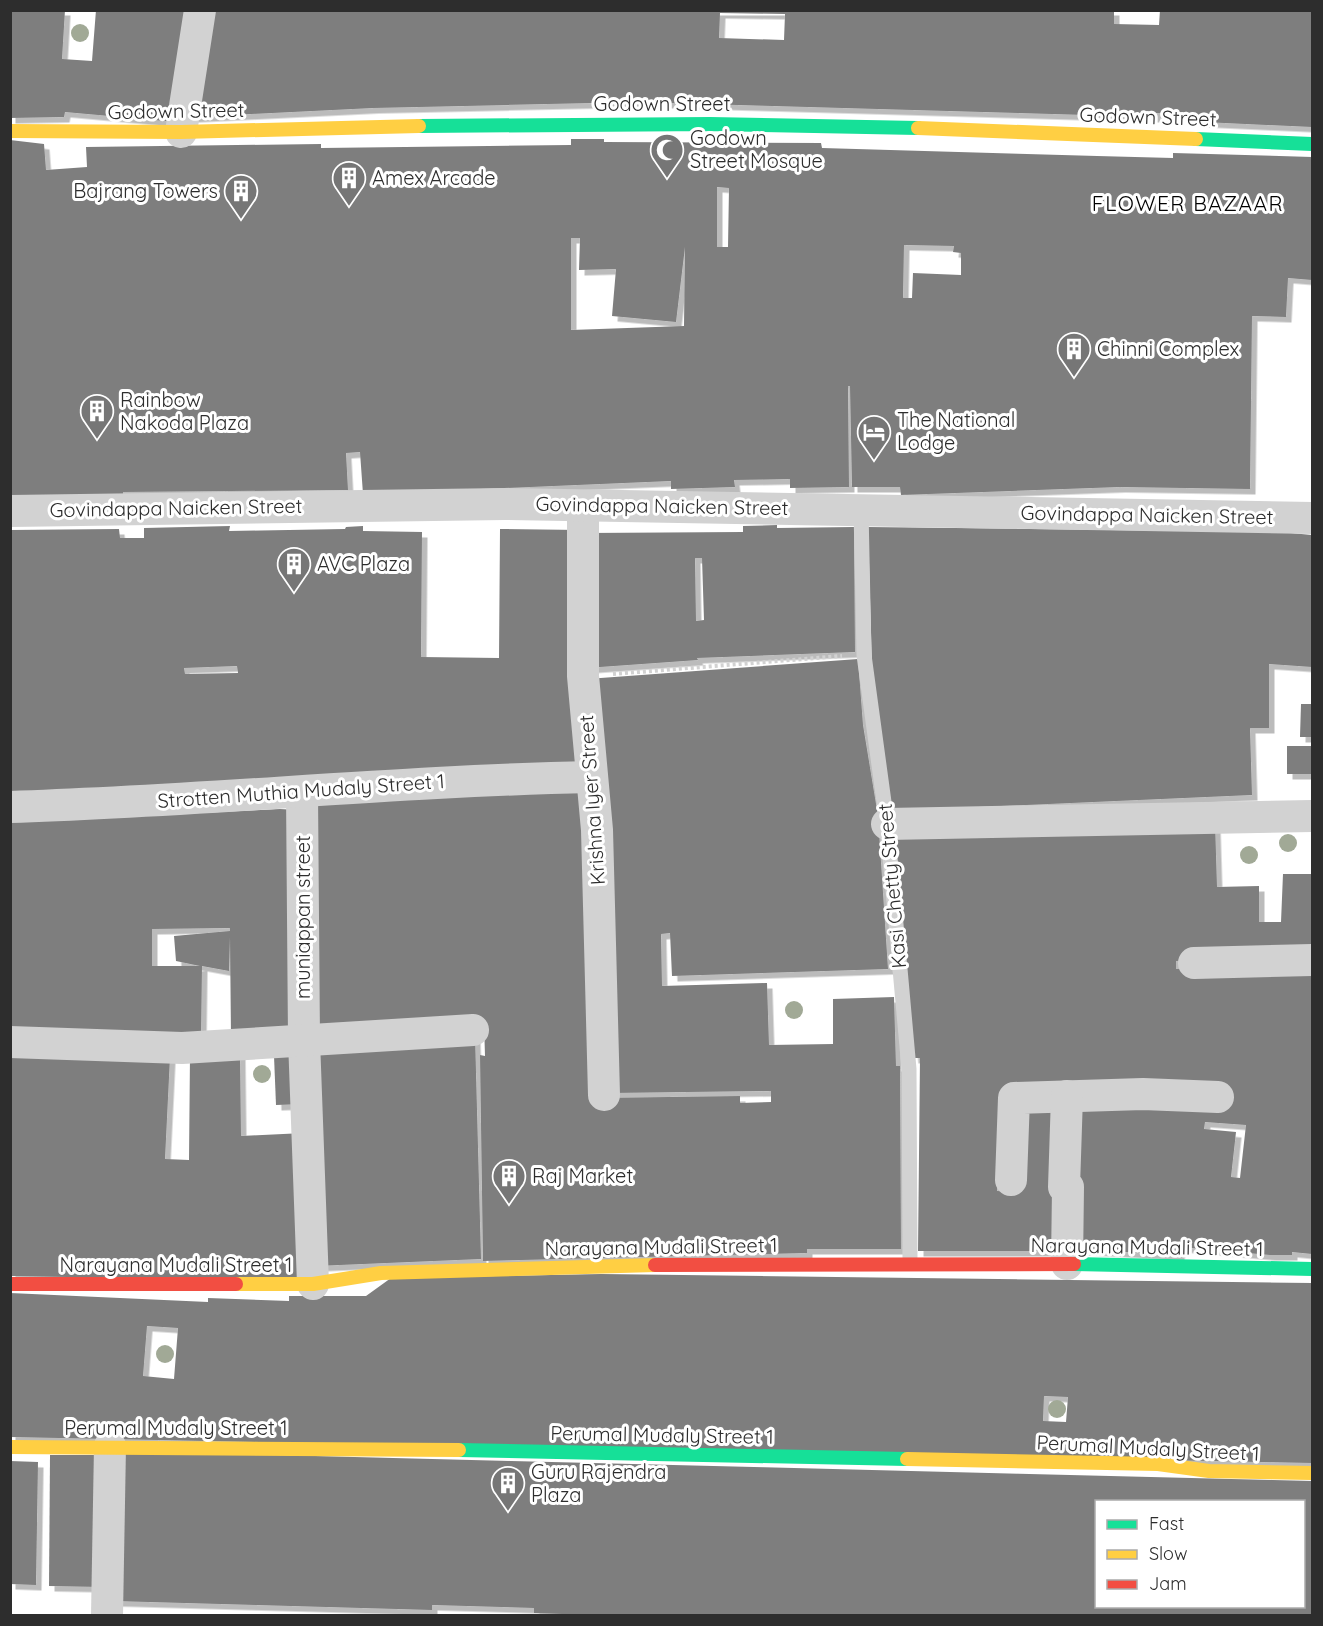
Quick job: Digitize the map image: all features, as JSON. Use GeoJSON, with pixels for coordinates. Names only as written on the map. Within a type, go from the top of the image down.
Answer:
{"type":"FeatureCollection","features":[{"type":"Feature","properties":{"kind":"street"},"geometry":{"type":"LineString","coordinates":[[181,132],[200,10]]}},
{"type":"Feature","properties":{"kind":"street","name":"Godown Street"},"geometry":{"type":"LineString","coordinates":[[10,131],[181,132],[515,123],[710,124],[1003,130],[1312,144]]}},
{"type":"Feature","properties":{"kind":"street","name":"Govindappa Naicken Street"},"geometry":{"type":"LineString","coordinates":[[10,511],[505,504],[1312,518]]}},
{"type":"Feature","properties":{"kind":"street","name":"Krishna Iyer Street"},"geometry":{"type":"LineString","coordinates":[[583,506],[583,676],[597,830],[604,1095]]}},
{"type":"Feature","properties":{"kind":"street","name":"Strotten Muthia Mudaly Street 1"},"geometry":{"type":"LineString","coordinates":[[10,807],[302,794],[487,779],[591,777]]}},
{"type":"Feature","properties":{"kind":"street","name":"muniappan street"},"geometry":{"type":"LineString","coordinates":[[302,794],[304,1040],[313,1284]]}},
{"type":"Feature","properties":{"kind":"street"},"geometry":{"type":"LineString","coordinates":[[887,824],[1312,816]]}},
{"type":"Feature","properties":{"kind":"street"},"geometry":{"type":"LineString","coordinates":[[1194,963],[1312,960]]}},
{"type":"Feature","properties":{"kind":"street"},"geometry":{"type":"LineString","coordinates":[[10,1042],[182,1048],[473,1030]]}},
{"type":"Feature","properties":{"kind":"street"},"geometry":{"type":"LineString","coordinates":[[1011,1180],[1014,1098],[1143,1094],[1218,1096]]}},
{"type":"Feature","properties":{"kind":"street"},"geometry":{"type":"LineString","coordinates":[[1067,1096],[1064,1187],[1068,1187],[1067,1264]]}},
{"type":"Feature","properties":{"kind":"street","name":"Narayana Mudali Street 1"},"geometry":{"type":"LineString","coordinates":[[10,1284],[313,1284],[381,1273],[710,1263],[1067,1264],[1312,1269]]}},
{"type":"Feature","properties":{"kind":"street"},"geometry":{"type":"LineString","coordinates":[[107,1616],[110,1446]]}},
{"type":"Feature","properties":{"kind":"street","name":"Perumal Mudaly Street 1"},"geometry":{"type":"LineString","coordinates":[[10,1447],[429,1449],[1158,1464],[1209,1471],[1312,1473]]}},
{"type":"Feature","properties":{"kind":"lane","name":"Kasi Chetty Street"},"geometry":{"type":"LineString","coordinates":[[861,509],[864,655],[887,824],[909,1069],[910,1263]]}},
{"type":"Feature","properties":{"kind":"path"},"geometry":{"type":"LineString","coordinates":[[583,676],[864,655]]}},
{"type":"Feature","properties":{"kind":"building"},"geometry":{"type":"Polygon","coordinates":[[[10,10],[65,10],[62,59],[92,61],[96,10],[189,10],[176,122],[65,112],[64,117],[10,118],[10,10]]]}},
{"type":"Feature","properties":{"kind":"building"},"geometry":{"type":"Polygon","coordinates":[[[207,10],[1114,10],[1114,24],[1159,25],[1160,10],[1312,10],[1312,127],[1203,122],[1203,115],[1155,113],[1155,117],[594,101],[594,103],[373,108],[191,117],[207,10]],[[720,13],[719,38],[784,40],[785,14],[720,13]]]}},
{"type":"Feature","properties":{"kind":"building"},"geometry":{"type":"Polygon","coordinates":[[[571,139],[604,139],[604,142],[821,143],[822,148],[1173,158],[1173,153],[1312,157],[1312,280],[1288,278],[1286,317],[1252,316],[1250,489],[1120,487],[901,495],[900,487],[852,487],[850,386],[848,386],[849,487],[790,488],[790,479],[734,480],[735,487],[671,489],[671,481],[363,494],[360,452],[346,453],[348,490],[123,492],[123,497],[10,500],[10,140],[44,144],[46,170],[87,167],[86,147],[321,144],[321,148],[571,145],[571,139]],[[717,187],[717,247],[728,247],[729,188],[717,187]],[[571,238],[571,330],[684,326],[685,247],[676,322],[612,316],[616,269],[579,270],[580,238],[571,238]],[[904,245],[903,298],[912,298],[913,273],[961,275],[961,253],[953,252],[954,246],[904,245]]]}},
{"type":"Feature","properties":{"kind":"building"},"geometry":{"type":"Polygon","coordinates":[[[230,526],[229,531],[345,529],[346,527],[363,526],[363,531],[422,532],[421,657],[499,658],[500,529],[581,530],[580,774],[10,796],[10,530],[119,529],[120,538],[144,538],[144,528],[230,526]],[[237,666],[184,668],[185,674],[238,673],[237,666]]]}},
{"type":"Feature","properties":{"kind":"building"},"geometry":{"type":"Polygon","coordinates":[[[743,526],[854,527],[855,652],[697,658],[698,660],[586,668],[586,533],[743,532],[743,526]],[[695,558],[696,621],[704,620],[702,558],[695,558]]]}},
{"type":"Feature","properties":{"kind":"building"},"geometry":{"type":"Polygon","coordinates":[[[868,527],[1280,532],[1312,535],[1312,667],[1269,664],[1269,728],[1250,728],[1252,795],[890,811],[872,668],[868,527]]]}},
{"type":"Feature","properties":{"kind":"building"},"geometry":{"type":"Polygon","coordinates":[[[858,659],[863,725],[878,816],[888,969],[672,976],[670,933],[661,934],[662,986],[767,983],[769,1045],[833,1044],[833,999],[894,997],[896,1066],[900,1066],[901,1249],[807,1249],[807,1253],[483,1261],[480,1055],[485,1056],[484,1023],[308,1027],[305,801],[403,798],[403,794],[480,792],[479,785],[586,781],[589,834],[594,834],[597,1098],[740,1096],[740,1103],[771,1102],[771,1091],[611,1093],[602,818],[598,819],[594,716],[589,716],[587,679],[858,659]]]}},
{"type":"Feature","properties":{"kind":"building"},"geometry":{"type":"Polygon","coordinates":[[[1301,704],[1312,704],[1312,737],[1300,737],[1301,704]]]}},
{"type":"Feature","properties":{"kind":"building"},"geometry":{"type":"Polygon","coordinates":[[[1287,746],[1312,746],[1312,774],[1287,774],[1287,746]]]}},
{"type":"Feature","properties":{"kind":"building"},"geometry":{"type":"Polygon","coordinates":[[[298,810],[299,1033],[231,1036],[230,937],[229,971],[202,966],[201,1040],[10,1038],[10,818],[118,817],[298,810]],[[230,928],[152,929],[152,966],[200,966],[176,961],[174,936],[230,931],[230,928]]]}},
{"type":"Feature","properties":{"kind":"building"},"geometry":{"type":"Polygon","coordinates":[[[1215,822],[1217,887],[1259,886],[1259,922],[1281,922],[1283,874],[1312,874],[1312,955],[1176,961],[1176,969],[1268,969],[1312,963],[1312,1254],[1292,1252],[1292,1255],[1270,1255],[1180,1247],[1179,1255],[1069,1249],[1072,1097],[1003,1095],[997,1191],[1015,1192],[1018,1103],[1064,1105],[1063,1251],[918,1251],[920,1058],[913,1058],[894,839],[1215,822]],[[1205,1122],[1204,1129],[1236,1132],[1231,1177],[1240,1178],[1246,1125],[1205,1122]]]}},
{"type":"Feature","properties":{"kind":"building"},"geometry":{"type":"Polygon","coordinates":[[[475,1035],[481,1259],[316,1266],[311,1041],[475,1035]]]}},
{"type":"Feature","properties":{"kind":"building"},"geometry":{"type":"Polygon","coordinates":[[[10,1044],[170,1057],[165,1159],[189,1160],[190,1055],[240,1053],[241,1136],[304,1133],[304,1281],[10,1276],[10,1044]]]}},
{"type":"Feature","properties":{"kind":"building"},"geometry":{"type":"Polygon","coordinates":[[[301,1054],[303,1104],[276,1105],[274,1056],[301,1054]]]}},
{"type":"Feature","properties":{"kind":"building"},"geometry":{"type":"Polygon","coordinates":[[[601,1274],[1312,1283],[1312,1463],[10,1437],[10,1293],[208,1302],[208,1298],[289,1301],[289,1296],[366,1296],[391,1278],[601,1274]],[[147,1326],[143,1376],[174,1379],[178,1328],[147,1326]],[[1044,1396],[1043,1421],[1066,1422],[1068,1397],[1044,1396]]]}},
{"type":"Feature","properties":{"kind":"building"},"geometry":{"type":"Polygon","coordinates":[[[116,1451],[1312,1481],[1312,1614],[618,1616],[534,1613],[534,1608],[432,1605],[432,1610],[113,1601],[116,1451]]]}},
{"type":"Feature","properties":{"kind":"building"},"geometry":{"type":"Polygon","coordinates":[[[50,1455],[105,1455],[102,1587],[49,1586],[50,1455]]]}},
{"type":"Feature","properties":{"kind":"building"},"geometry":{"type":"Polygon","coordinates":[[[10,1461],[38,1462],[36,1585],[10,1584],[10,1461]]]}},
{"type":"Feature","properties":{"kind":"traffic: fast"},"geometry":{"type":"LineString","coordinates":[[419,126],[710,124],[918,128]]}},
{"type":"Feature","properties":{"kind":"traffic: fast"},"geometry":{"type":"LineString","coordinates":[[1196,139],[1312,144]]}},
{"type":"Feature","properties":{"kind":"traffic: fast"},"geometry":{"type":"LineString","coordinates":[[1074,1264],[1312,1269]]}},
{"type":"Feature","properties":{"kind":"traffic: fast"},"geometry":{"type":"LineString","coordinates":[[459,1450],[907,1459]]}},
{"type":"Feature","properties":{"kind":"traffic: slow"},"geometry":{"type":"LineString","coordinates":[[10,131],[181,132],[419,126]]}},
{"type":"Feature","properties":{"kind":"traffic: slow"},"geometry":{"type":"LineString","coordinates":[[918,128],[1196,139]]}},
{"type":"Feature","properties":{"kind":"traffic: slow"},"geometry":{"type":"LineString","coordinates":[[236,1284],[313,1284],[381,1273],[655,1265]]}},
{"type":"Feature","properties":{"kind":"traffic: slow"},"geometry":{"type":"LineString","coordinates":[[10,1447],[459,1450]]}},
{"type":"Feature","properties":{"kind":"traffic: slow"},"geometry":{"type":"LineString","coordinates":[[907,1459],[1158,1464],[1209,1471],[1312,1473]]}},
{"type":"Feature","properties":{"kind":"traffic: jam"},"geometry":{"type":"LineString","coordinates":[[655,1265],[1074,1264]]}},
{"type":"Feature","properties":{"kind":"traffic: jam"},"geometry":{"type":"LineString","coordinates":[[10,1284],[236,1284]]}},
{"type":"Feature","properties":{"kind":"place","name":"Godown Street Mosque"},"geometry":{"type":"Point","coordinates":[667,179]}},
{"type":"Feature","properties":{"kind":"place","name":"Amex Arcade"},"geometry":{"type":"Point","coordinates":[349,207]}},
{"type":"Feature","properties":{"kind":"place","name":"Bajrang Towers"},"geometry":{"type":"Point","coordinates":[241,220]}},
{"type":"Feature","properties":{"kind":"place","name":"Chinni Complex"},"geometry":{"type":"Point","coordinates":[1074,378]}},
{"type":"Feature","properties":{"kind":"place","name":"Rainbow Nakoda Plaza"},"geometry":{"type":"Point","coordinates":[97,440]}},
{"type":"Feature","properties":{"kind":"place","name":"The National Lodge"},"geometry":{"type":"Point","coordinates":[874,461]}},
{"type":"Feature","properties":{"kind":"place","name":"AVC Plaza"},"geometry":{"type":"Point","coordinates":[294,593]}},
{"type":"Feature","properties":{"kind":"place","name":"Raj Market"},"geometry":{"type":"Point","coordinates":[509,1205]}},
{"type":"Feature","properties":{"kind":"place","name":"Guru Rajendra Plaza"},"geometry":{"type":"Point","coordinates":[508,1512]}},
{"type":"Feature","properties":{"kind":"district","name":"FLOWER BAZAAR"},"geometry":{"type":"Point","coordinates":[1188,204]}}]}
